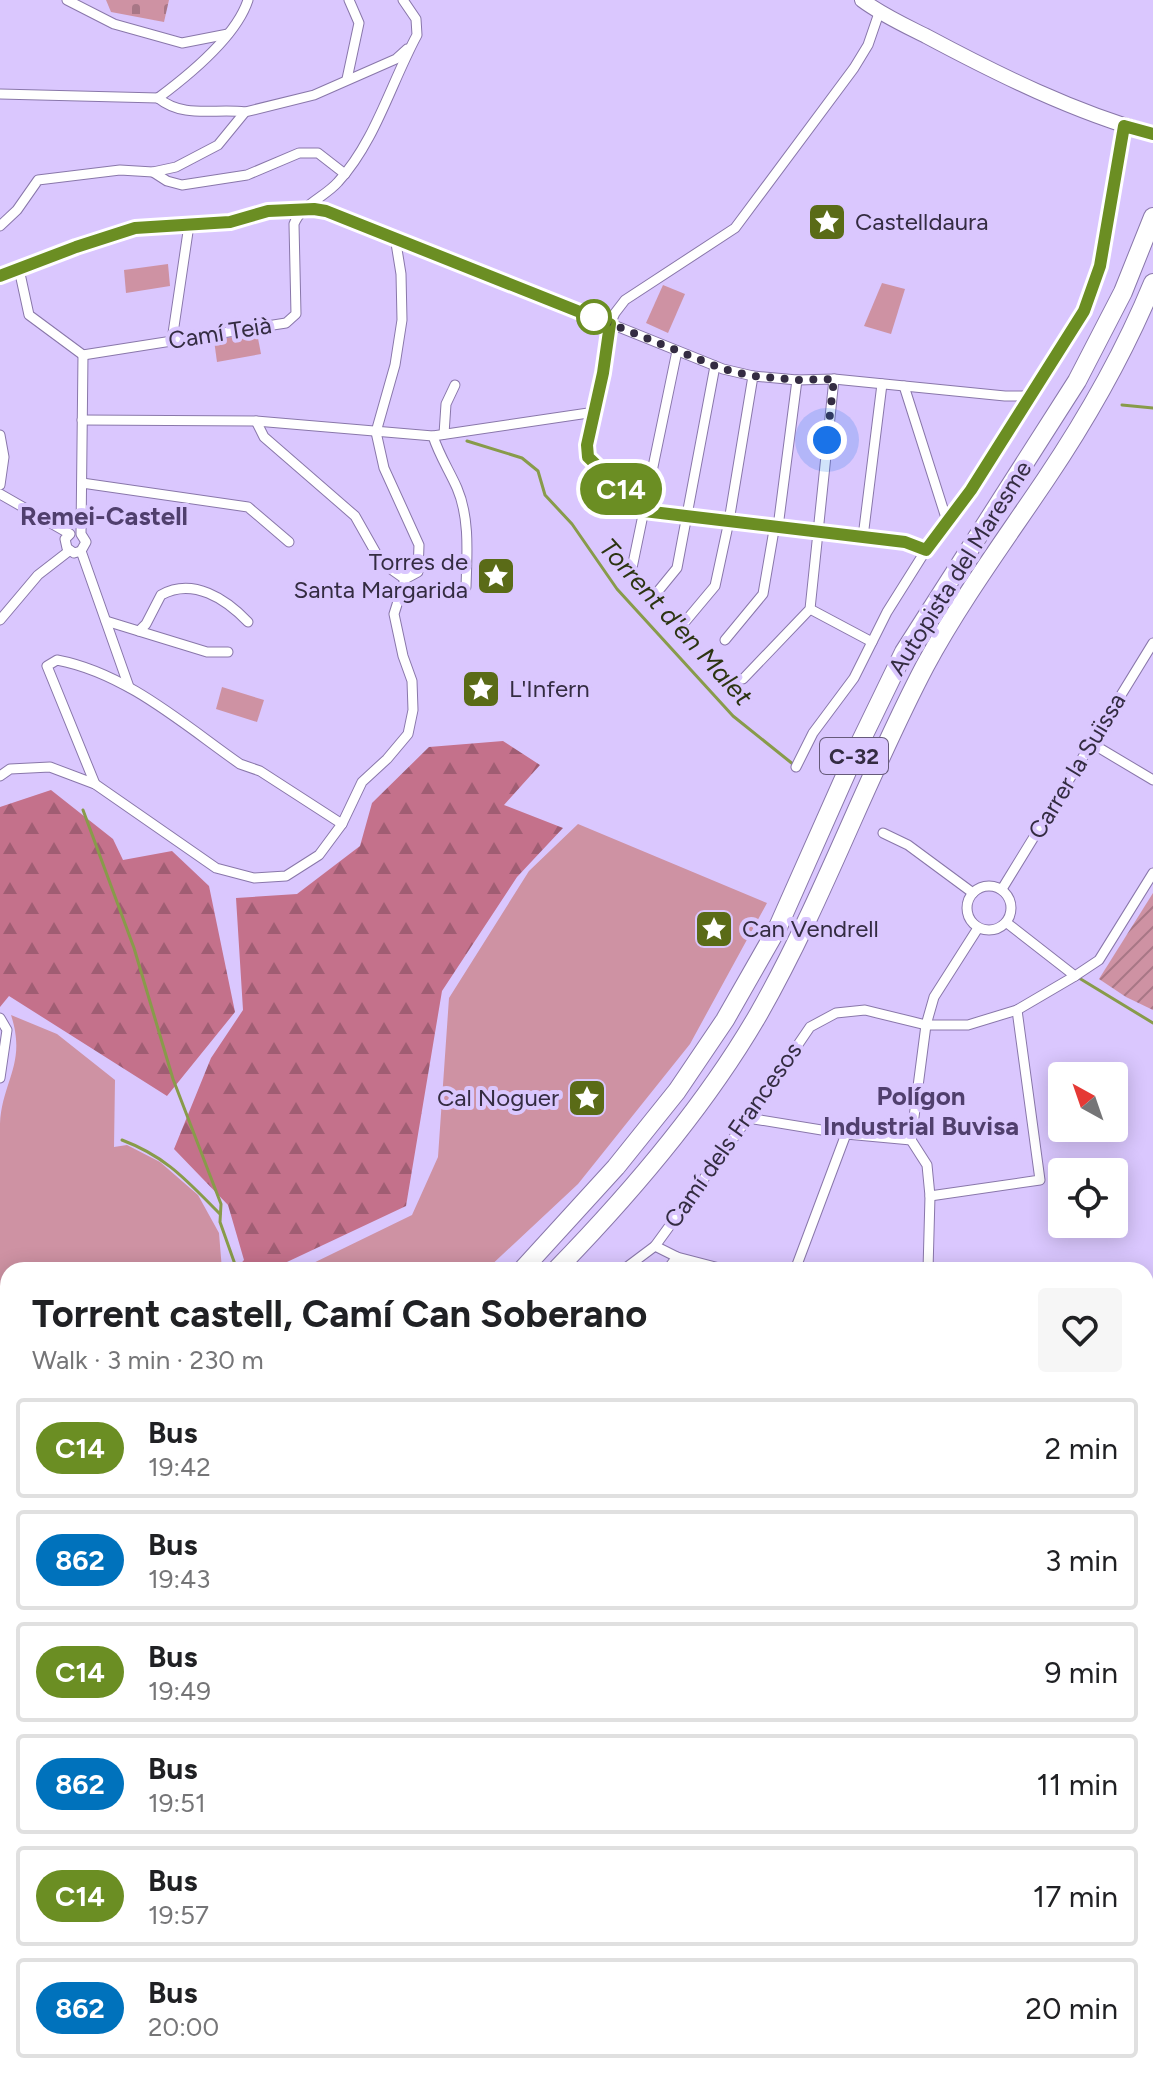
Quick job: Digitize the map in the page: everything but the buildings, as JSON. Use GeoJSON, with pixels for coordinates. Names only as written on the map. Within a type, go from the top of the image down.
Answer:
{"type":"FeatureCollection","features":[{"type":"Feature","properties":{"kind":"highway","name":"Autopista del Maresme"},"geometry":{"type":"LineString","coordinates":[[529,1262],[616,1167],[677,1091],[725,1020],[778,927],[904,652],[1077,381],[1123,292],[1153,217]]}},
{"type":"Feature","properties":{"kind":"highway","name":"Autopista del Maresme"},"geometry":{"type":"LineString","coordinates":[[563,1262],[637,1181],[701,1102],[757,1016],[798,939],[926,665],[1097,395],[1153,283]]}},
{"type":"Feature","properties":{"kind":"street"},"geometry":{"type":"LineString","coordinates":[[67,0],[114,24],[182,43],[228,34]]}},
{"type":"Feature","properties":{"kind":"street"},"geometry":{"type":"LineString","coordinates":[[158,98],[177,84],[228,34],[243,15],[248,0]]}},
{"type":"Feature","properties":{"kind":"street"},"geometry":{"type":"LineString","coordinates":[[347,79],[359,23],[349,0]]}},
{"type":"Feature","properties":{"kind":"street"},"geometry":{"type":"LineString","coordinates":[[302,210],[324,196],[345,174],[373,129],[417,35],[417,25],[403,0]]}},
{"type":"Feature","properties":{"kind":"street"},"geometry":{"type":"LineString","coordinates":[[862,0],[879,13],[981,67],[1124,126],[1153,134]]}},
{"type":"Feature","properties":{"kind":"street"},"geometry":{"type":"LineString","coordinates":[[879,13],[868,45],[854,68],[735,228],[625,300],[610,324],[587,445],[588,457],[644,511],[905,542],[926,550]]}},
{"type":"Feature","properties":{"kind":"street"},"geometry":{"type":"LineString","coordinates":[[0,94],[158,98],[182,110],[245,112],[314,95],[396,59],[411,46]]}},
{"type":"Feature","properties":{"kind":"street"},"geometry":{"type":"LineString","coordinates":[[0,226],[17,210],[38,180],[120,170],[153,172],[176,167],[218,145],[245,112]]}},
{"type":"Feature","properties":{"kind":"street"},"geometry":{"type":"LineString","coordinates":[[796,767],[813,733],[854,678],[926,550],[971,490],[1084,311],[1100,266],[1124,126]]}},
{"type":"Feature","properties":{"kind":"street"},"geometry":{"type":"LineString","coordinates":[[153,172],[167,181],[182,185],[247,175],[299,153],[318,153],[345,174]]}},
{"type":"Feature","properties":{"kind":"street","name":"Camí Teià"},"geometry":{"type":"LineString","coordinates":[[83,355],[286,323],[296,314],[294,224],[302,210]]}},
{"type":"Feature","properties":{"kind":"street"},"geometry":{"type":"LineString","coordinates":[[0,276],[135,228],[230,222],[268,211],[326,211],[715,366],[753,376],[834,379],[1031,396]]}},
{"type":"Feature","properties":{"kind":"street"},"geometry":{"type":"LineString","coordinates":[[172,340],[189,225]]}},
{"type":"Feature","properties":{"kind":"street"},"geometry":{"type":"LineString","coordinates":[[0,776],[10,769],[50,767],[95,784],[216,868],[254,878],[286,876],[319,855],[342,824],[362,782],[408,734],[413,710],[412,681],[394,614],[405,579],[418,572],[419,545],[384,468],[376,432],[395,365],[402,320],[401,274],[395,237]]}},
{"type":"Feature","properties":{"kind":"street"},"geometry":{"type":"LineString","coordinates":[[19,269],[29,315],[83,355],[81,534],[86,542],[81,551],[129,687]]}},
{"type":"Feature","properties":{"kind":"street"},"geometry":{"type":"LineString","coordinates":[[632,568],[677,351]]}},
{"type":"Feature","properties":{"kind":"street"},"geometry":{"type":"LineString","coordinates":[[650,601],[677,568],[715,366]]}},
{"type":"Feature","properties":{"kind":"street"},"geometry":{"type":"LineString","coordinates":[[684,623],[715,586],[753,376]]}},
{"type":"Feature","properties":{"kind":"street"},"geometry":{"type":"LineString","coordinates":[[743,679],[810,609],[834,379]]}},
{"type":"Feature","properties":{"kind":"street"},"geometry":{"type":"LineString","coordinates":[[725,640],[763,594],[774,530],[778,527],[797,380]]}},
{"type":"Feature","properties":{"kind":"street"},"geometry":{"type":"LineString","coordinates":[[863,537],[882,384]]}},
{"type":"Feature","properties":{"kind":"street"},"geometry":{"type":"LineString","coordinates":[[444,434],[446,404],[455,385]]}},
{"type":"Feature","properties":{"kind":"street"},"geometry":{"type":"LineString","coordinates":[[904,386],[947,521]]}},
{"type":"Feature","properties":{"kind":"street"},"geometry":{"type":"LineString","coordinates":[[82,420],[256,421],[433,436],[595,412]]}},
{"type":"Feature","properties":{"kind":"street"},"geometry":{"type":"LineString","coordinates":[[256,421],[264,437],[355,516],[381,562],[405,579]]}},
{"type":"Feature","properties":{"kind":"street"},"geometry":{"type":"LineString","coordinates":[[0,435],[4,457],[0,485]]}},
{"type":"Feature","properties":{"kind":"street"},"geometry":{"type":"LineString","coordinates":[[433,436],[463,507],[466,587]]}},
{"type":"Feature","properties":{"kind":"street"},"geometry":{"type":"LineString","coordinates":[[82,483],[248,507],[289,542]]}},
{"type":"Feature","properties":{"kind":"street"},"geometry":{"type":"LineString","coordinates":[[0,494],[70,534],[65,543],[69,551]]}},
{"type":"Feature","properties":{"kind":"street"},"geometry":{"type":"LineString","coordinates":[[0,620],[38,575],[69,551],[81,551]]}},
{"type":"Feature","properties":{"kind":"street"},"geometry":{"type":"LineString","coordinates":[[139,631],[161,595],[180,589],[200,590],[220,598],[232,605],[248,622]]}},
{"type":"Feature","properties":{"kind":"street"},"geometry":{"type":"LineString","coordinates":[[810,609],[872,642]]}},
{"type":"Feature","properties":{"kind":"street"},"geometry":{"type":"LineString","coordinates":[[106,621],[207,652],[228,652]]}},
{"type":"Feature","properties":{"kind":"street","name":"Carrer la Suïssa"},"geometry":{"type":"LineString","coordinates":[[1002,889],[1153,643]]}},
{"type":"Feature","properties":{"kind":"street"},"geometry":{"type":"LineString","coordinates":[[95,784],[47,666],[57,660],[80,664],[129,687],[240,764],[260,771],[342,824]]}},
{"type":"Feature","properties":{"kind":"street"},"geometry":{"type":"LineString","coordinates":[[1091,743],[1153,780]]}},
{"type":"Feature","properties":{"kind":"street"},"geometry":{"type":"LineString","coordinates":[[883,833],[918,851],[973,893]]}},
{"type":"Feature","properties":{"kind":"street","name":"Camí dels Francesos"},"geometry":{"type":"LineString","coordinates":[[634,1262],[655,1246],[810,1027],[836,1013],[865,1010],[926,1025],[968,1025],[1017,1010],[1099,960],[1153,873]]}},
{"type":"Feature","properties":{"kind":"street"},"geometry":{"type":"LineString","coordinates":[[987,886],[1002,889],[1008,895],[1012,909],[1007,923],[993,930],[978,928],[967,912],[973,893],[987,886]]}},
{"type":"Feature","properties":{"kind":"street"},"geometry":{"type":"LineString","coordinates":[[1007,923],[1075,976]]}},
{"type":"Feature","properties":{"kind":"street"},"geometry":{"type":"LineString","coordinates":[[928,1262],[930,1196],[927,1165],[911,1140],[926,1025],[934,997],[978,928]]}},
{"type":"Feature","properties":{"kind":"street"},"geometry":{"type":"LineString","coordinates":[[930,1196],[1040,1180],[1017,1010]]}},
{"type":"Feature","properties":{"kind":"street"},"geometry":{"type":"LineString","coordinates":[[0,1018],[7,1030],[0,1078]]}},
{"type":"Feature","properties":{"kind":"street"},"geometry":{"type":"LineString","coordinates":[[748,1118],[846,1134],[911,1140]]}},
{"type":"Feature","properties":{"kind":"street"},"geometry":{"type":"LineString","coordinates":[[798,1262],[846,1134]]}},
{"type":"Feature","properties":{"kind":"street"},"geometry":{"type":"LineString","coordinates":[[655,1246],[696,1262]]}},
{"type":"Feature","properties":{"kind":"street"},"geometry":{"type":"LineString","coordinates":[[673,1262],[677,1257]]}},
{"type":"Feature","properties":{"kind":"green space"},"geometry":{"type":"Polygon","coordinates":[[[106,0],[169,0],[164,22],[111,12],[106,0]]]}},
{"type":"Feature","properties":{"kind":"green space"},"geometry":{"type":"Polygon","coordinates":[[[168,264],[170,286],[126,293],[124,270],[168,264]]]}},
{"type":"Feature","properties":{"kind":"green space"},"geometry":{"type":"Polygon","coordinates":[[[882,283],[905,289],[891,334],[864,326],[882,283]]]}},
{"type":"Feature","properties":{"kind":"green space"},"geometry":{"type":"Polygon","coordinates":[[[663,285],[685,294],[668,333],[646,323],[663,285]]]}},
{"type":"Feature","properties":{"kind":"green space"},"geometry":{"type":"Polygon","coordinates":[[[257,333],[261,354],[217,362],[214,340],[257,333]]]}},
{"type":"Feature","properties":{"kind":"green space"},"geometry":{"type":"Polygon","coordinates":[[[222,687],[264,700],[257,722],[216,709],[222,687]]]}},
{"type":"Feature","properties":{"kind":"green space"},"geometry":{"type":"Polygon","coordinates":[[[503,741],[540,765],[504,805],[563,828],[517,877],[442,991],[406,1206],[287,1262],[242,1262],[228,1205],[174,1149],[211,1058],[243,1010],[236,898],[297,894],[360,846],[372,803],[429,747],[503,741]]]}},
{"type":"Feature","properties":{"kind":"green space"},"geometry":{"type":"Polygon","coordinates":[[[51,790],[113,839],[123,860],[172,851],[209,886],[235,1012],[167,1096],[9,996],[0,1007],[0,807],[51,790]]]}},
{"type":"Feature","properties":{"kind":"green space"},"geometry":{"type":"Polygon","coordinates":[[[578,824],[767,903],[690,1044],[578,1184],[495,1262],[315,1262],[412,1215],[438,1157],[449,998],[529,871],[578,824]]]}},
{"type":"Feature","properties":{"kind":"green space"},"geometry":{"type":"Polygon","coordinates":[[[1153,893],[1153,1010],[1099,979],[1153,893]]]}},
{"type":"Feature","properties":{"kind":"green space"},"geometry":{"type":"Polygon","coordinates":[[[11,1015],[57,1034],[115,1080],[114,1147],[127,1145],[160,1162],[198,1195],[219,1233],[221,1262],[0,1262],[0,1124],[15,1060],[15,1032],[11,1015]]]}},
{"type":"Feature","properties":{"kind":"waterway"},"geometry":{"type":"LineString","coordinates":[[1122,405],[1153,408]]}},
{"type":"Feature","properties":{"kind":"waterway","name":"Torrent d'en Malet"},"geometry":{"type":"LineString","coordinates":[[467,441],[522,458],[538,471],[545,495],[572,524],[617,589],[733,716],[794,765]]}},
{"type":"Feature","properties":{"kind":"waterway"},"geometry":{"type":"LineString","coordinates":[[83,810],[134,948],[173,1079],[221,1204],[220,1222],[234,1262]]}},
{"type":"Feature","properties":{"kind":"waterway","name":"Torrent d'en Malet"},"geometry":{"type":"LineString","coordinates":[[1079,978],[1153,1023]]}},
{"type":"Feature","properties":{"kind":"waterway"},"geometry":{"type":"LineString","coordinates":[[122,1140],[164,1162],[220,1214]]}},
{"type":"Feature","properties":{"kind":"bus line","name":"C14"},"geometry":{"type":"LineString","coordinates":[[0,276],[135,228],[230,222],[268,211],[326,211],[610,324],[587,445],[588,457],[644,511],[905,542],[926,550],[971,490],[1084,311],[1100,266],[1124,126],[1153,134]]}},
{"type":"Feature","properties":{"kind":"place","name":"Castelldaura"},"geometry":{"type":"Point","coordinates":[827,222]}},
{"type":"Feature","properties":{"kind":"place","name":"Torres de Santa Margarida"},"geometry":{"type":"Point","coordinates":[496,576]}},
{"type":"Feature","properties":{"kind":"place","name":"L'Infern"},"geometry":{"type":"Point","coordinates":[481,689]}},
{"type":"Feature","properties":{"kind":"place","name":"Can Vendrell"},"geometry":{"type":"Point","coordinates":[714,929]}},
{"type":"Feature","properties":{"kind":"place","name":"Cal Noguer"},"geometry":{"type":"Point","coordinates":[587,1098]}},
{"type":"Feature","properties":{"kind":"district","name":"Remei-Castell"},"geometry":{"type":"Point","coordinates":[104,516]}},
{"type":"Feature","properties":{"kind":"district","name":"Polígon Industrial Buvisa"},"geometry":{"type":"Point","coordinates":[921,1111]}},
{"type":"Feature","properties":{"kind":"route"},"geometry":{"type":"LineString","coordinates":[[594,317],[723,369],[753,376],[797,380],[834,379],[827,440]]}}]}
